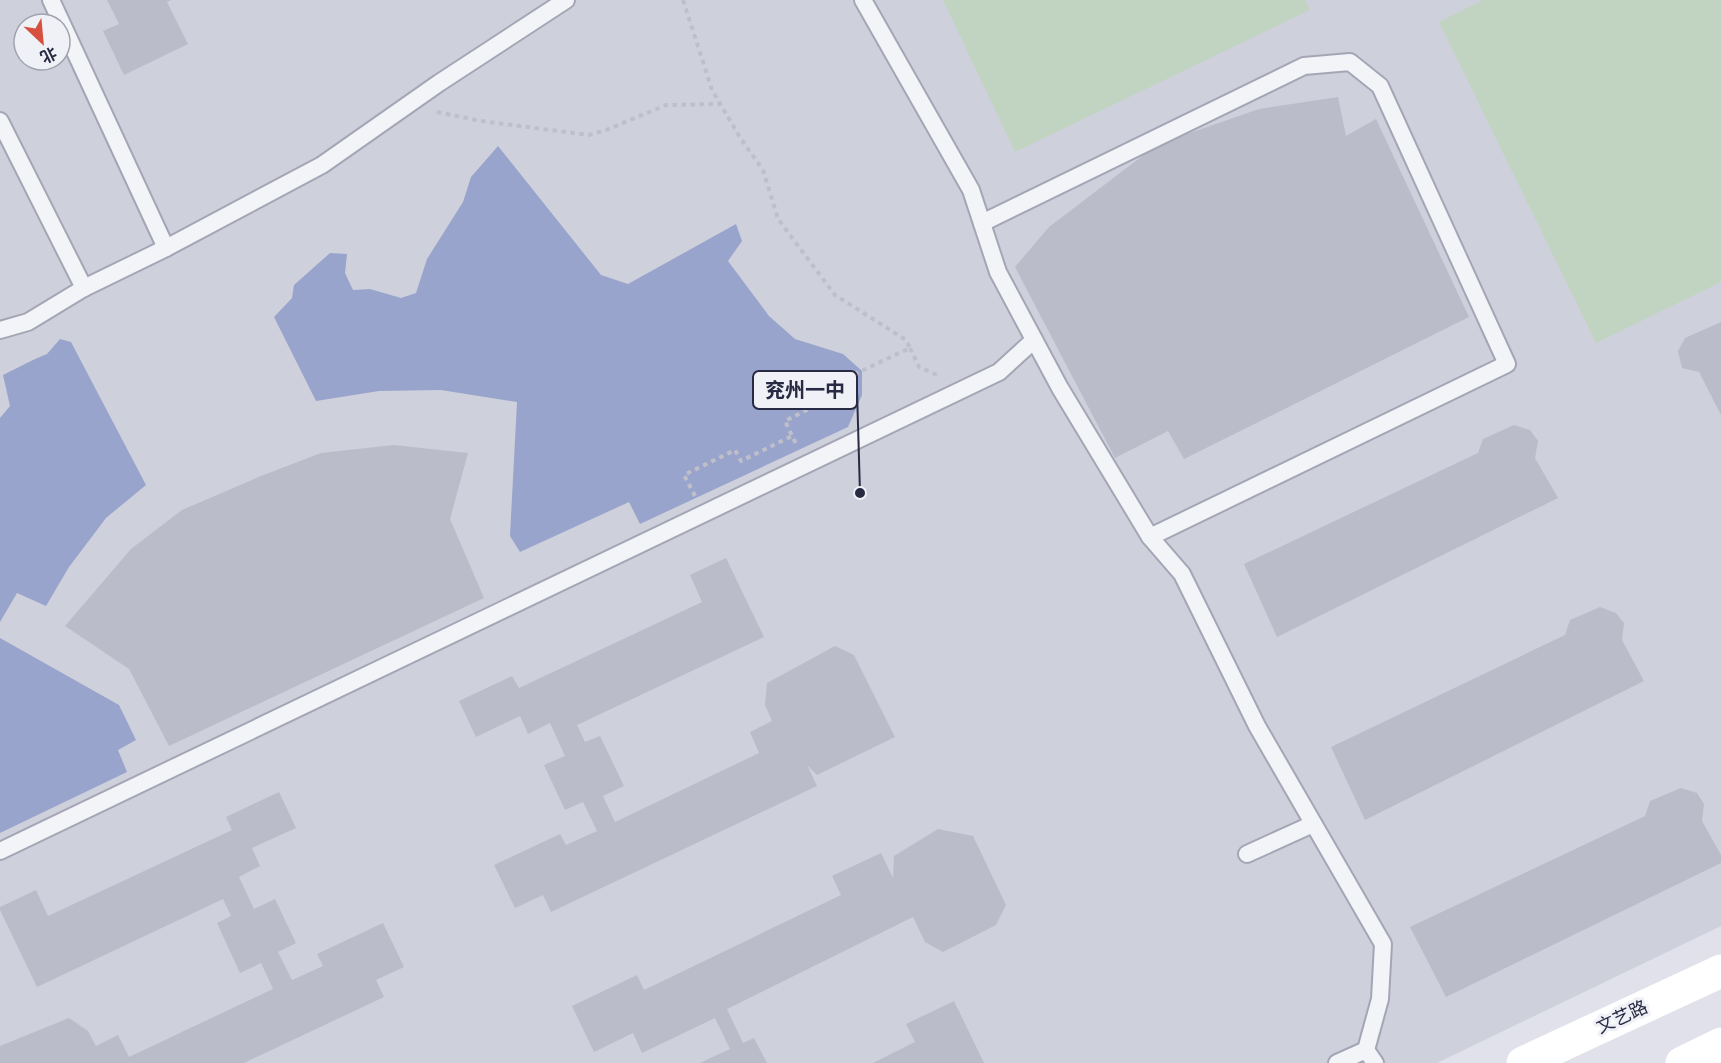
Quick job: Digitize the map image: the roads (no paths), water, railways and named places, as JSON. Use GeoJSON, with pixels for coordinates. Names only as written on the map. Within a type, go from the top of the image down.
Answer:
{"type":"FeatureCollection","features":[{"type":"Feature","properties":{"kind":"main road","name":"文艺路"},"geometry":{"type":"LineString","coordinates":[[1523,1063],[1721,971]]}},
{"type":"Feature","properties":{"kind":"main road"},"geometry":{"type":"LineString","coordinates":[[1682,1063],[1721,1044]]}},
{"type":"Feature","properties":{"kind":"lane"},"geometry":{"type":"LineString","coordinates":[[51,0],[166,248]]}},
{"type":"Feature","properties":{"kind":"lane"},"geometry":{"type":"LineString","coordinates":[[0,330],[28,322],[84,288],[166,248],[322,165],[421,95],[566,0]]}},
{"type":"Feature","properties":{"kind":"lane"},"geometry":{"type":"LineString","coordinates":[[863,0],[971,190],[998,272],[1060,388],[1150,537],[1182,574],[1257,726],[1383,944],[1380,999],[1370,1056],[1337,1063]]}},
{"type":"Feature","properties":{"kind":"lane"},"geometry":{"type":"LineString","coordinates":[[982,223],[1304,66],[1350,62],[1380,86],[1507,364],[1150,537]]}},
{"type":"Feature","properties":{"kind":"lane"},"geometry":{"type":"LineString","coordinates":[[0,121],[84,288]]}},
{"type":"Feature","properties":{"kind":"lane"},"geometry":{"type":"LineString","coordinates":[[0,851],[999,372],[1034,340]]}},
{"type":"Feature","properties":{"kind":"lane"},"geometry":{"type":"LineString","coordinates":[[1247,854],[1313,824]]}},
{"type":"Feature","properties":{"kind":"water"},"geometry":{"type":"Polygon","coordinates":[[[498,146],[601,275],[628,284],[736,224],[742,241],[728,261],[769,316],[795,339],[843,354],[862,371],[862,395],[848,427],[640,524],[629,502],[520,552],[510,536],[517,402],[441,390],[379,391],[316,401],[274,317],[292,298],[294,285],[330,253],[347,254],[345,273],[353,290],[370,289],[401,298],[416,293],[427,259],[463,202],[471,177],[498,146]]]}},
{"type":"Feature","properties":{"kind":"water"},"geometry":{"type":"Polygon","coordinates":[[[60,339],[71,342],[146,485],[106,518],[69,567],[46,606],[17,593],[0,622],[0,418],[10,406],[3,375],[47,354],[60,339]]]}},
{"type":"Feature","properties":{"kind":"water"},"geometry":{"type":"Polygon","coordinates":[[[0,638],[119,705],[136,740],[118,750],[127,772],[0,833],[0,638]]]}},
{"type":"Feature","properties":{"kind":"place","name":"兖州一中"},"geometry":{"type":"Point","coordinates":[860,493]}}]}
